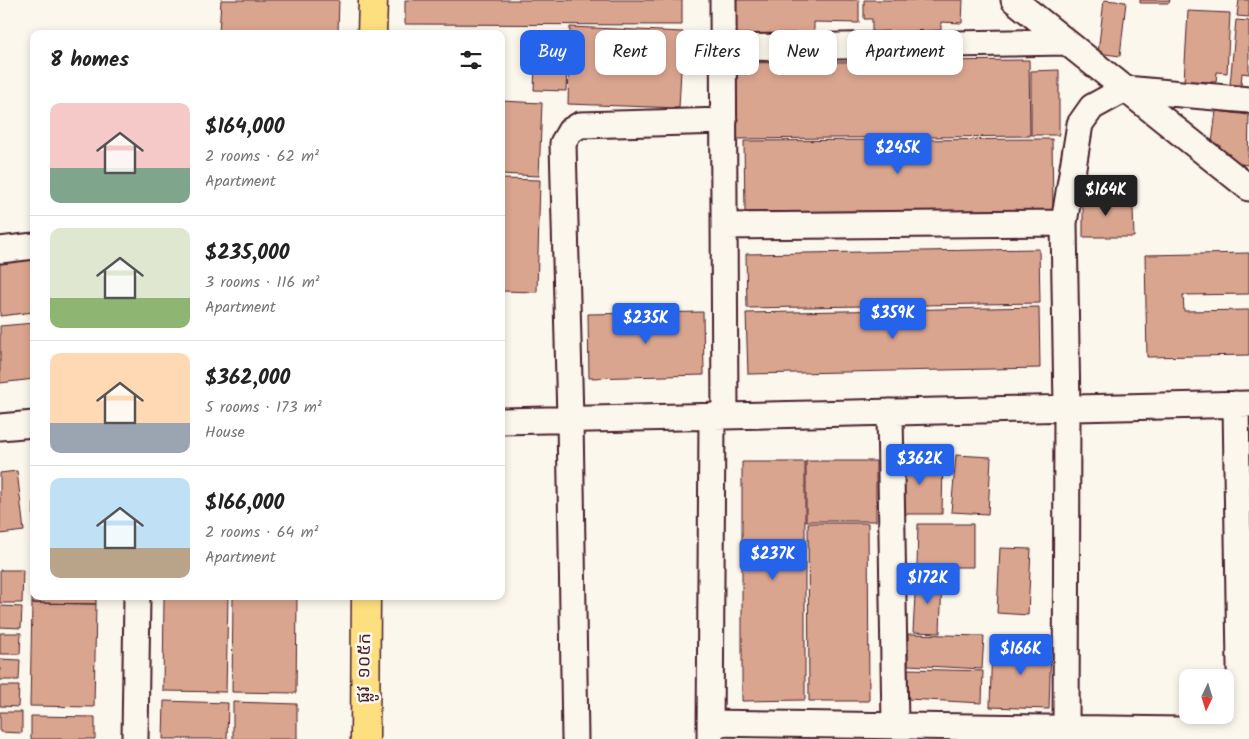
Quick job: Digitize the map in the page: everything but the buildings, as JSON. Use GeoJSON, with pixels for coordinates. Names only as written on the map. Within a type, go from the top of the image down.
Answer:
{"type":"FeatureCollection","features":[{"type":"Feature","properties":{"kind":"main road"},"geometry":{"type":"LineString","coordinates":[[372,30],[373,0]]}},
{"type":"Feature","properties":{"kind":"main road","name":"ផ្លូវ ១០៥ក"},"geometry":{"type":"LineString","coordinates":[[365,739],[366,600]]}},
{"type":"Feature","properties":{"kind":"street"},"geometry":{"type":"LineString","coordinates":[[724,0],[724,30]]}},
{"type":"Feature","properties":{"kind":"street"},"geometry":{"type":"LineString","coordinates":[[1014,0],[1249,188]]}},
{"type":"Feature","properties":{"kind":"street"},"geometry":{"type":"LineString","coordinates":[[759,47],[1066,42]]}},
{"type":"Feature","properties":{"kind":"street"},"geometry":{"type":"LineString","coordinates":[[505,420],[719,416],[1243,404],[1245,731],[1066,733],[895,725],[710,731],[719,416],[724,226],[724,75]]}},
{"type":"Feature","properties":{"kind":"street"},"geometry":{"type":"LineString","coordinates":[[1066,733],[1067,408],[1064,223],[1080,124],[1092,107],[1125,89],[1249,100]]}},
{"type":"Feature","properties":{"kind":"street"},"geometry":{"type":"LineString","coordinates":[[575,739],[563,143],[570,131],[580,125],[724,121]]}},
{"type":"Feature","properties":{"kind":"street"},"geometry":{"type":"LineString","coordinates":[[724,226],[1064,223]]}},
{"type":"Feature","properties":{"kind":"street"},"geometry":{"type":"LineString","coordinates":[[0,250],[30,246]]}},
{"type":"Feature","properties":{"kind":"street"},"geometry":{"type":"LineString","coordinates":[[890,412],[895,725]]}},
{"type":"Feature","properties":{"kind":"street"},"geometry":{"type":"LineString","coordinates":[[0,427],[30,424]]}},
{"type":"Feature","properties":{"kind":"street"},"geometry":{"type":"LineString","coordinates":[[135,739],[137,600]]}}]}
